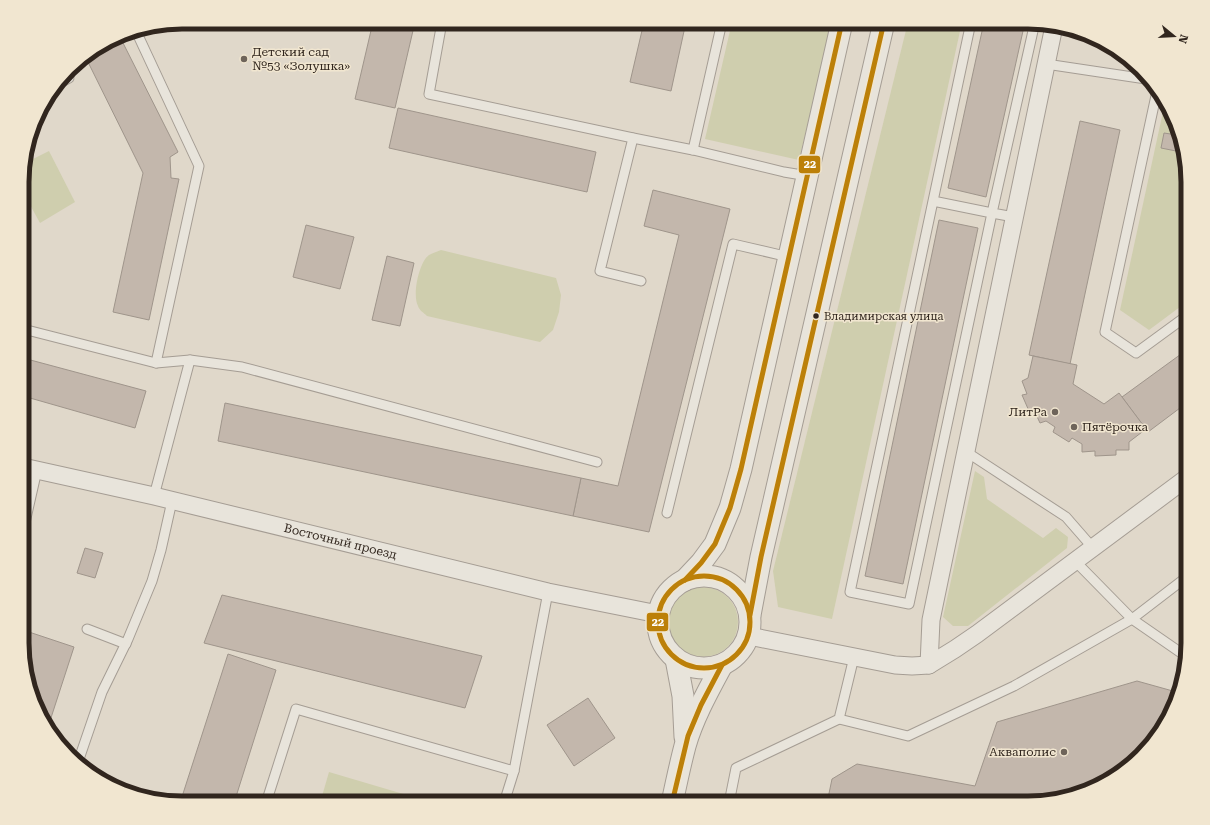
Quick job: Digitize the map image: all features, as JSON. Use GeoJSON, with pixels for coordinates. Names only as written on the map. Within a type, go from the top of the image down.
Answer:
{"type":"FeatureCollection","features":[{"type":"Feature","properties":{"kind":"street"},"geometry":{"type":"LineString","coordinates":[[685,580],[700,576],[714,577],[728,582],[740,592],[748,606],[751,620],[749,636],[743,648],[734,658],[722,666],[709,669],[695,668],[682,664],[670,654],[662,642],[658,628],[658,614],[663,600],[672,588],[685,580],[701,563],[715,544],[730,508],[741,469],[840,29]]}},
{"type":"Feature","properties":{"kind":"street"},"geometry":{"type":"LineString","coordinates":[[750,615],[761,557],[882,29]]}},
{"type":"Feature","properties":{"kind":"street"},"geometry":{"type":"LineString","coordinates":[[929,665],[931,620],[1053,31]]}},
{"type":"Feature","properties":{"kind":"street","name":"Восточный проезд"},"geometry":{"type":"LineString","coordinates":[[30,469],[154,496],[548,592],[658,614]]}},
{"type":"Feature","properties":{"kind":"street"},"geometry":{"type":"LineString","coordinates":[[749,636],[895,665],[929,665],[977,634],[1181,482]]}},
{"type":"Feature","properties":{"kind":"street"},"geometry":{"type":"LineString","coordinates":[[676,659],[683,696],[685,745]]}},
{"type":"Feature","properties":{"kind":"street"},"geometry":{"type":"LineString","coordinates":[[674,796],[685,745],[702,702],[722,666]]}},
{"type":"Feature","properties":{"kind":"lane"},"geometry":{"type":"LineString","coordinates":[[441,29],[429,94],[808,176]]}},
{"type":"Feature","properties":{"kind":"lane"},"geometry":{"type":"LineString","coordinates":[[693,150],[720,29]]}},
{"type":"Feature","properties":{"kind":"lane"},"geometry":{"type":"LineString","coordinates":[[970,29],[850,592],[909,604],[992,213],[1033,29]]}},
{"type":"Feature","properties":{"kind":"lane"},"geometry":{"type":"LineString","coordinates":[[138,35],[199,166],[156,363]]}},
{"type":"Feature","properties":{"kind":"lane"},"geometry":{"type":"LineString","coordinates":[[1046,64],[1140,78]]}},
{"type":"Feature","properties":{"kind":"lane"},"geometry":{"type":"LineString","coordinates":[[1156,98],[1105,332],[1136,353],[1181,320]]}},
{"type":"Feature","properties":{"kind":"lane"},"geometry":{"type":"LineString","coordinates":[[633,138],[600,271],[641,280]]}},
{"type":"Feature","properties":{"kind":"lane"},"geometry":{"type":"LineString","coordinates":[[933,201],[1014,217]]}},
{"type":"Feature","properties":{"kind":"lane"},"geometry":{"type":"LineString","coordinates":[[667,513],[733,244],[789,257]]}},
{"type":"Feature","properties":{"kind":"lane"},"geometry":{"type":"LineString","coordinates":[[29,331],[156,363],[190,360],[242,368],[596,462]]}},
{"type":"Feature","properties":{"kind":"lane"},"geometry":{"type":"LineString","coordinates":[[154,496],[190,360]]}},
{"type":"Feature","properties":{"kind":"lane"},"geometry":{"type":"LineString","coordinates":[[965,451],[1066,517],[1093,548]]}},
{"type":"Feature","properties":{"kind":"lane"},"geometry":{"type":"LineString","coordinates":[[80,757],[102,692],[126,644],[152,581],[161,550],[172,501]]}},
{"type":"Feature","properties":{"kind":"lane"},"geometry":{"type":"LineString","coordinates":[[1075,561],[1132,619],[1181,653]]}},
{"type":"Feature","properties":{"kind":"lane"},"geometry":{"type":"LineString","coordinates":[[730,796],[736,768],[839,719],[908,736],[1014,686],[1132,619],[1181,581]]}},
{"type":"Feature","properties":{"kind":"lane"},"geometry":{"type":"LineString","coordinates":[[506,796],[514,771],[548,592]]}},
{"type":"Feature","properties":{"kind":"lane"},"geometry":{"type":"LineString","coordinates":[[87,629],[126,644]]}},
{"type":"Feature","properties":{"kind":"lane"},"geometry":{"type":"LineString","coordinates":[[839,719],[854,657]]}},
{"type":"Feature","properties":{"kind":"lane"},"geometry":{"type":"LineString","coordinates":[[268,796],[296,709],[514,771]]}},
{"type":"Feature","properties":{"kind":"green space"},"geometry":{"type":"Polygon","coordinates":[[[730,29],[830,29],[799,160],[705,139],[730,29]]]}},
{"type":"Feature","properties":{"kind":"green space"},"geometry":{"type":"Polygon","coordinates":[[[906,29],[960,29],[832,619],[778,607],[773,571],[906,29]]]}},
{"type":"Feature","properties":{"kind":"green space"},"geometry":{"type":"Polygon","coordinates":[[[1163,111],[1176,143],[1181,172],[1181,306],[1149,330],[1120,310],[1163,111]]]}},
{"type":"Feature","properties":{"kind":"green space"},"geometry":{"type":"Polygon","coordinates":[[[49,151],[75,202],[40,223],[29,203],[30,160],[49,151]]]}},
{"type":"Feature","properties":{"kind":"green space"},"geometry":{"type":"Polygon","coordinates":[[[441,250],[556,278],[561,295],[559,312],[553,330],[540,342],[427,316],[419,309],[416,301],[416,287],[422,264],[425,259],[430,254],[441,250]]]}},
{"type":"Feature","properties":{"kind":"green space"},"geometry":{"type":"Polygon","coordinates":[[[975,471],[984,477],[987,499],[1043,538],[1056,528],[1068,537],[1067,548],[968,626],[953,626],[943,617],[975,471]]]}},
{"type":"Feature","properties":{"kind":"green space"},"geometry":{"type":"Polygon","coordinates":[[[703,587],[722,593],[732,603],[738,622],[732,641],[722,651],[703,657],[684,651],[674,641],[668,622],[674,603],[684,593],[703,587]]]}},
{"type":"Feature","properties":{"kind":"green space"},"geometry":{"type":"Polygon","coordinates":[[[329,772],[410,796],[322,796],[329,772]]]}},
{"type":"Feature","properties":{"kind":"building"},"geometry":{"type":"Polygon","coordinates":[[[371,29],[413,29],[395,108],[355,99],[371,29]]]}},
{"type":"Feature","properties":{"kind":"building"},"geometry":{"type":"Polygon","coordinates":[[[642,29],[684,29],[671,91],[630,82],[642,29]]]}},
{"type":"Feature","properties":{"kind":"building"},"geometry":{"type":"Polygon","coordinates":[[[982,29],[1023,29],[986,197],[948,188],[982,29]]]}},
{"type":"Feature","properties":{"kind":"building"},"geometry":{"type":"Polygon","coordinates":[[[122,42],[178,152],[170,157],[171,178],[179,179],[149,320],[113,312],[143,173],[88,62],[97,55],[122,42]]]}},
{"type":"Feature","properties":{"kind":"building"},"geometry":{"type":"Polygon","coordinates":[[[398,108],[596,152],[587,192],[389,148],[398,108]]]}},
{"type":"Feature","properties":{"kind":"building"},"geometry":{"type":"Polygon","coordinates":[[[1080,121],[1120,130],[1070,364],[1029,355],[1080,121]]]}},
{"type":"Feature","properties":{"kind":"building"},"geometry":{"type":"Polygon","coordinates":[[[1164,133],[1173,134],[1177,147],[1176,151],[1161,148],[1164,133]]]}},
{"type":"Feature","properties":{"kind":"building"},"geometry":{"type":"Polygon","coordinates":[[[653,190],[730,209],[649,532],[573,516],[581,478],[618,486],[679,235],[644,226],[653,190]]]}},
{"type":"Feature","properties":{"kind":"building"},"geometry":{"type":"Polygon","coordinates":[[[939,220],[978,228],[903,584],[865,576],[939,220]]]}},
{"type":"Feature","properties":{"kind":"building"},"geometry":{"type":"Polygon","coordinates":[[[306,225],[354,237],[340,289],[293,277],[306,225]]]}},
{"type":"Feature","properties":{"kind":"building"},"geometry":{"type":"Polygon","coordinates":[[[387,256],[414,263],[400,326],[372,320],[387,256]]]}},
{"type":"Feature","properties":{"kind":"building"},"geometry":{"type":"Polygon","coordinates":[[[1181,354],[1181,407],[1148,432],[1122,397],[1181,354]]]}},
{"type":"Feature","properties":{"kind":"building"},"geometry":{"type":"Polygon","coordinates":[[[1033,356],[1077,365],[1073,384],[1104,404],[1119,393],[1146,429],[1129,442],[1129,450],[1116,450],[1116,455],[1095,456],[1095,451],[1082,452],[1082,444],[1072,438],[1069,442],[1053,432],[1055,427],[1046,421],[1040,423],[1034,410],[1029,411],[1022,395],[1027,394],[1022,381],[1028,378],[1033,356]]]}},
{"type":"Feature","properties":{"kind":"building"},"geometry":{"type":"Polygon","coordinates":[[[29,360],[146,391],[135,428],[29,398],[29,360]]]}},
{"type":"Feature","properties":{"kind":"building"},"geometry":{"type":"Polygon","coordinates":[[[225,403],[581,478],[573,516],[218,441],[225,403]]]}},
{"type":"Feature","properties":{"kind":"building"},"geometry":{"type":"Polygon","coordinates":[[[85,548],[103,553],[95,578],[77,573],[85,548]]]}},
{"type":"Feature","properties":{"kind":"building"},"geometry":{"type":"Polygon","coordinates":[[[222,595],[482,656],[465,708],[204,643],[222,595]]]}},
{"type":"Feature","properties":{"kind":"building"},"geometry":{"type":"Polygon","coordinates":[[[29,632],[74,647],[50,720],[37,692],[34,682],[29,653],[29,632]]]}},
{"type":"Feature","properties":{"kind":"building"},"geometry":{"type":"Polygon","coordinates":[[[228,654],[276,670],[236,796],[182,796],[228,654]]]}},
{"type":"Feature","properties":{"kind":"building","name":"Акваполис"},"geometry":{"type":"Polygon","coordinates":[[[1137,681],[1173,691],[1155,728],[1143,744],[1129,758],[1113,770],[1077,788],[1038,796],[828,796],[832,779],[857,764],[975,786],[997,722],[1137,681]]]}},
{"type":"Feature","properties":{"kind":"building"},"geometry":{"type":"Polygon","coordinates":[[[588,698],[615,738],[574,766],[547,725],[588,698]]]}},
{"type":"Feature","properties":{"kind":"transit line","name":"22"},"geometry":{"type":"LineString","coordinates":[[685,580],[701,563],[715,544],[730,508],[741,469],[840,29]]}},
{"type":"Feature","properties":{"kind":"transit line","name":"22"},"geometry":{"type":"LineString","coordinates":[[750,615],[761,557],[882,29]]}},
{"type":"Feature","properties":{"kind":"transit line","name":"22"},"geometry":{"type":"LineString","coordinates":[[704,576],[722,579],[737,589],[747,604],[750,622],[747,640],[737,655],[722,665],[704,668],[686,665],[671,655],[661,640],[658,622],[661,604],[671,589],[686,579],[704,576]]}},
{"type":"Feature","properties":{"kind":"transit line","name":"22"},"geometry":{"type":"LineString","coordinates":[[674,796],[688,736],[701,705],[722,665]]}},
{"type":"Feature","properties":{"kind":"place","name":"Детский сад №53 «Золушка»"},"geometry":{"type":"Point","coordinates":[244,59]}},
{"type":"Feature","properties":{"kind":"place","name":"Владимирская улица"},"geometry":{"type":"Point","coordinates":[816,316]}},
{"type":"Feature","properties":{"kind":"place","name":"ЛитРа"},"geometry":{"type":"Point","coordinates":[1055,412]}},
{"type":"Feature","properties":{"kind":"place","name":"Пятёрочка"},"geometry":{"type":"Point","coordinates":[1074,427]}},
{"type":"Feature","properties":{"kind":"place","name":"Акваполис"},"geometry":{"type":"Point","coordinates":[1064,752]}}]}
